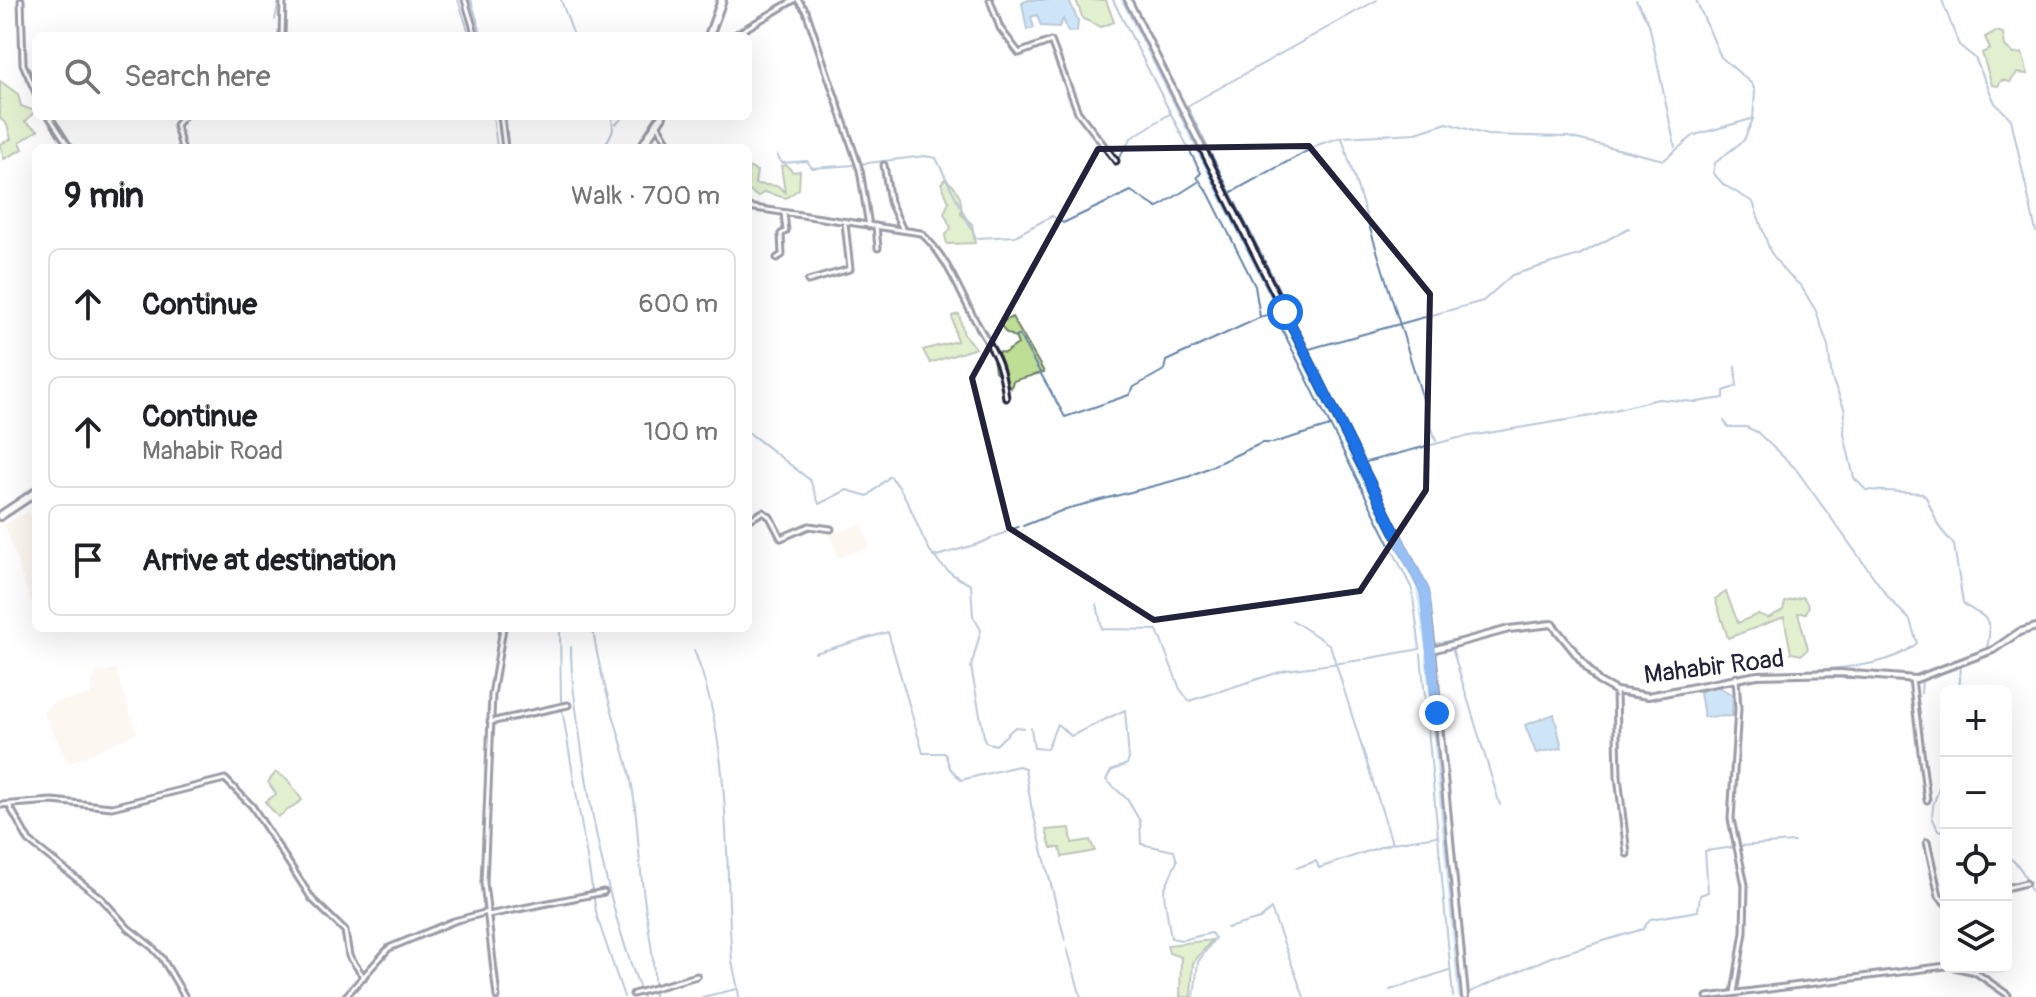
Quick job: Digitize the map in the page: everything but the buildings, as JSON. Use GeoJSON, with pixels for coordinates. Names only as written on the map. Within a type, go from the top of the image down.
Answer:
{"type":"FeatureCollection","features":[{"type":"Feature","properties":{"kind":"main road"},"geometry":{"type":"LineString","coordinates":[[710,32],[722,0]]}},
{"type":"Feature","properties":{"kind":"main road"},"geometry":{"type":"LineString","coordinates":[[644,144],[660,120]]}},
{"type":"Feature","properties":{"kind":"main road"},"geometry":{"type":"LineString","coordinates":[[0,516],[32,495]]}},
{"type":"Feature","properties":{"kind":"street"},"geometry":{"type":"LineString","coordinates":[[21,0],[23,64],[32,84]]}},
{"type":"Feature","properties":{"kind":"street"},"geometry":{"type":"LineString","coordinates":[[282,32],[283,0]]}},
{"type":"Feature","properties":{"kind":"street"},"geometry":{"type":"LineString","coordinates":[[465,0],[475,32]]}},
{"type":"Feature","properties":{"kind":"street"},"geometry":{"type":"LineString","coordinates":[[740,32],[796,0],[806,11],[860,170],[869,226]]}},
{"type":"Feature","properties":{"kind":"street"},"geometry":{"type":"LineString","coordinates":[[990,0],[1000,28],[1019,53],[1051,41],[1078,112],[1116,161]]}},
{"type":"Feature","properties":{"kind":"street"},"geometry":{"type":"LineString","coordinates":[[1128,0],[1425,592],[1465,997]]}},
{"type":"Feature","properties":{"kind":"street"},"geometry":{"type":"LineString","coordinates":[[52,120],[67,144]]}},
{"type":"Feature","properties":{"kind":"street"},"geometry":{"type":"LineString","coordinates":[[180,120],[176,125],[181,144]]}},
{"type":"Feature","properties":{"kind":"street"},"geometry":{"type":"LineString","coordinates":[[502,120],[504,144]]}},
{"type":"Feature","properties":{"kind":"street"},"geometry":{"type":"LineString","coordinates":[[657,124],[669,144]]}},
{"type":"Feature","properties":{"kind":"street"},"geometry":{"type":"LineString","coordinates":[[884,165],[890,202],[902,228]]}},
{"type":"Feature","properties":{"kind":"street"},"geometry":{"type":"LineString","coordinates":[[752,208],[921,233],[957,279],[972,315],[996,352],[1006,398]]}},
{"type":"Feature","properties":{"kind":"street"},"geometry":{"type":"LineString","coordinates":[[777,258],[782,255],[781,234],[786,231],[784,213]]}},
{"type":"Feature","properties":{"kind":"street"},"geometry":{"type":"LineString","coordinates":[[808,281],[850,269],[845,223]]}},
{"type":"Feature","properties":{"kind":"street"},"geometry":{"type":"LineString","coordinates":[[876,226],[878,248]]}},
{"type":"Feature","properties":{"kind":"street"},"geometry":{"type":"LineString","coordinates":[[752,518],[763,512],[770,517],[781,538],[809,526],[831,529]]}},
{"type":"Feature","properties":{"kind":"street","name":"Mahabir Road"},"geometry":{"type":"LineString","coordinates":[[1432,650],[1509,629],[1552,624],[1590,674],[1616,691],[1648,696],[1736,677],[1840,673],[1912,679],[1986,652],[2019,632],[2036,627]]}},
{"type":"Feature","properties":{"kind":"street"},"geometry":{"type":"LineString","coordinates":[[497,997],[484,867],[490,722],[502,632]]}},
{"type":"Feature","properties":{"kind":"street"},"geometry":{"type":"LineString","coordinates":[[1734,993],[1744,932],[1745,885],[1731,819],[1738,709],[1736,677]]}},
{"type":"Feature","properties":{"kind":"street"},"geometry":{"type":"LineString","coordinates":[[1912,679],[1927,800]]}},
{"type":"Feature","properties":{"kind":"street"},"geometry":{"type":"LineString","coordinates":[[1616,691],[1618,776],[1627,854]]}},
{"type":"Feature","properties":{"kind":"street"},"geometry":{"type":"LineString","coordinates":[[490,722],[568,705]]}},
{"type":"Feature","properties":{"kind":"street"},"geometry":{"type":"LineString","coordinates":[[0,805],[52,801],[112,807],[225,779],[252,806],[312,899],[345,931],[349,956],[364,977]]}},
{"type":"Feature","properties":{"kind":"street"},"geometry":{"type":"LineString","coordinates":[[9,805],[29,841],[102,899],[152,947],[185,997]]}},
{"type":"Feature","properties":{"kind":"street"},"geometry":{"type":"LineString","coordinates":[[1927,842],[1939,896],[1943,901]]}},
{"type":"Feature","properties":{"kind":"street"},"geometry":{"type":"LineString","coordinates":[[2012,886],[2026,883]]}},
{"type":"Feature","properties":{"kind":"street"},"geometry":{"type":"LineString","coordinates":[[345,997],[389,948],[454,921],[604,892]]}},
{"type":"Feature","properties":{"kind":"street"},"geometry":{"type":"LineString","coordinates":[[1707,997],[1940,967]]}},
{"type":"Feature","properties":{"kind":"street"},"geometry":{"type":"LineString","coordinates":[[1976,973],[2008,995]]}},
{"type":"Feature","properties":{"kind":"street"},"geometry":{"type":"LineString","coordinates":[[633,994],[697,976]]}},
{"type":"Feature","properties":{"kind":"highlighted area"},"geometry":{"type":"Polygon","coordinates":[[[1309,146],[1430,294],[1426,490],[1360,591],[1154,620],[1009,528],[972,378],[1098,149],[1309,146]]]}},
{"type":"Feature","properties":{"kind":"shaded area"},"geometry":{"type":"Polygon","coordinates":[[[29,511],[32,519],[32,604],[4,524],[29,511]]]}},
{"type":"Feature","properties":{"kind":"shaded area"},"geometry":{"type":"Polygon","coordinates":[[[863,524],[870,547],[838,558],[830,534],[863,524]]]}},
{"type":"Feature","properties":{"kind":"shaded area"},"geometry":{"type":"Polygon","coordinates":[[[116,669],[137,733],[68,764],[43,711],[54,702],[90,695],[95,673],[116,669]]]}},
{"type":"Feature","properties":{"kind":"green space"},"geometry":{"type":"Polygon","coordinates":[[[1076,0],[1106,0],[1114,22],[1101,27],[1083,19],[1076,0]]]}},
{"type":"Feature","properties":{"kind":"green space"},"geometry":{"type":"Polygon","coordinates":[[[1996,31],[2003,33],[2005,46],[2014,54],[2022,53],[2028,74],[2017,73],[2010,82],[2002,80],[1998,86],[1992,85],[1982,53],[1990,49],[1985,37],[1996,31]]]}},
{"type":"Feature","properties":{"kind":"green space"},"geometry":{"type":"Polygon","coordinates":[[[0,81],[18,94],[21,106],[32,110],[25,122],[38,130],[20,142],[23,149],[4,159],[0,144],[11,139],[7,125],[0,118],[0,81]]]}},
{"type":"Feature","properties":{"kind":"green space"},"geometry":{"type":"Polygon","coordinates":[[[786,165],[793,172],[800,171],[799,189],[786,198],[764,192],[758,197],[752,193],[752,169],[757,171],[755,184],[778,186],[785,192],[781,166],[786,165]]]}},
{"type":"Feature","properties":{"kind":"green space"},"geometry":{"type":"Polygon","coordinates":[[[945,179],[959,194],[961,214],[972,224],[975,243],[947,244],[945,236],[951,228],[944,213],[949,202],[941,183],[945,179]]]}},
{"type":"Feature","properties":{"kind":"green space"},"geometry":{"type":"Polygon","coordinates":[[[959,314],[964,335],[976,348],[930,363],[923,350],[957,341],[952,316],[959,314]]]}},
{"type":"Feature","properties":{"kind":"green space"},"geometry":{"type":"Polygon","coordinates":[[[1012,317],[1044,372],[1013,381],[1011,388],[995,371],[992,350],[1004,353],[1018,344],[1000,323],[1012,317]]]}},
{"type":"Feature","properties":{"kind":"green space"},"geometry":{"type":"Polygon","coordinates":[[[1726,592],[1738,623],[1758,614],[1768,618],[1783,610],[1785,602],[1803,597],[1809,606],[1806,613],[1798,613],[1808,649],[1801,655],[1791,653],[1784,617],[1728,638],[1715,599],[1726,592]]]}},
{"type":"Feature","properties":{"kind":"green space"},"geometry":{"type":"Polygon","coordinates":[[[276,772],[287,779],[302,800],[278,817],[265,802],[276,794],[268,782],[276,772]]]}},
{"type":"Feature","properties":{"kind":"green space"},"geometry":{"type":"Polygon","coordinates":[[[1070,828],[1072,843],[1090,840],[1095,851],[1062,857],[1060,848],[1051,848],[1046,830],[1070,828]]]}},
{"type":"Feature","properties":{"kind":"green space"},"geometry":{"type":"Polygon","coordinates":[[[1212,940],[1193,963],[1191,997],[1180,997],[1181,957],[1169,953],[1167,945],[1212,940]]]}},
{"type":"Feature","properties":{"kind":"water"},"geometry":{"type":"Polygon","coordinates":[[[1028,0],[1069,0],[1078,21],[1077,31],[1068,32],[1063,19],[1059,27],[1041,26],[1037,15],[1031,17],[1034,28],[1027,30],[1022,3],[1028,0]]]}},
{"type":"Feature","properties":{"kind":"water"},"geometry":{"type":"Polygon","coordinates":[[[1715,685],[1733,695],[1732,716],[1704,717],[1700,692],[1715,685]]]}},
{"type":"Feature","properties":{"kind":"water"},"geometry":{"type":"Polygon","coordinates":[[[1554,714],[1562,748],[1536,753],[1525,725],[1554,714]]]}},
{"type":"Feature","properties":{"kind":"waterway"},"geometry":{"type":"LineString","coordinates":[[275,20],[279,0]]}},
{"type":"Feature","properties":{"kind":"waterway"},"geometry":{"type":"LineString","coordinates":[[458,0],[469,32]]}},
{"type":"Feature","properties":{"kind":"waterway"},"geometry":{"type":"LineString","coordinates":[[471,0],[481,32]]}},
{"type":"Feature","properties":{"kind":"waterway"},"geometry":{"type":"LineString","coordinates":[[561,0],[573,32]]}},
{"type":"Feature","properties":{"kind":"waterway"},"geometry":{"type":"LineString","coordinates":[[1113,0],[1201,173],[1197,177],[1209,194],[1255,286],[1260,317],[1274,313],[1412,589],[1420,649],[1365,659]]}},
{"type":"Feature","properties":{"kind":"waterway"},"geometry":{"type":"LineString","coordinates":[[1123,0],[1279,310]]}},
{"type":"Feature","properties":{"kind":"waterway"},"geometry":{"type":"LineString","coordinates":[[1377,0],[1187,106],[1428,588],[1435,645]]}},
{"type":"Feature","properties":{"kind":"waterway"},"geometry":{"type":"LineString","coordinates":[[1636,0],[1649,24],[1675,147]]}},
{"type":"Feature","properties":{"kind":"waterway"},"geometry":{"type":"LineString","coordinates":[[1696,0],[1721,57],[1752,84],[1755,91],[1753,119],[1744,140],[1715,163],[1713,173],[1724,185],[1753,202],[1770,251],[1784,271],[1801,286],[1816,311],[1828,346],[1832,379],[1845,410],[1844,434],[1854,478],[1866,490],[1922,493],[1926,497],[1939,527],[1954,545],[1963,603],[1988,622],[1985,656],[1961,666],[1959,685]]}},
{"type":"Feature","properties":{"kind":"waterway"},"geometry":{"type":"LineString","coordinates":[[1942,0],[1959,45],[1975,58],[1995,103],[2011,119],[2036,232]]}},
{"type":"Feature","properties":{"kind":"waterway"},"geometry":{"type":"LineString","coordinates":[[1118,159],[1131,138],[1171,113]]}},
{"type":"Feature","properties":{"kind":"waterway"},"geometry":{"type":"LineString","coordinates":[[1695,135],[1751,119]]}},
{"type":"Feature","properties":{"kind":"waterway"},"geometry":{"type":"LineString","coordinates":[[494,120],[496,144]]}},
{"type":"Feature","properties":{"kind":"waterway"},"geometry":{"type":"LineString","coordinates":[[506,120],[508,144]]}},
{"type":"Feature","properties":{"kind":"waterway"},"geometry":{"type":"LineString","coordinates":[[606,144],[613,130],[612,120]]}},
{"type":"Feature","properties":{"kind":"waterway"},"geometry":{"type":"LineString","coordinates":[[616,124],[620,120]]}},
{"type":"Feature","properties":{"kind":"waterway"},"geometry":{"type":"LineString","coordinates":[[1230,193],[1320,144],[1342,137],[1416,133],[1447,123],[1487,135],[1568,137],[1664,160],[1693,136]]}},
{"type":"Feature","properties":{"kind":"waterway"},"geometry":{"type":"LineString","coordinates":[[1342,138],[1436,441]]}},
{"type":"Feature","properties":{"kind":"waterway"},"geometry":{"type":"LineString","coordinates":[[777,155],[782,163],[807,161],[812,168],[855,165]]}},
{"type":"Feature","properties":{"kind":"waterway"},"geometry":{"type":"LineString","coordinates":[[859,164],[925,156],[936,158],[976,238],[1015,236],[1052,216],[1063,223],[1131,191],[1157,208],[1198,182]]}},
{"type":"Feature","properties":{"kind":"waterway"},"geometry":{"type":"LineString","coordinates":[[1309,349],[1483,301],[1512,275],[1579,255],[1629,228]]}},
{"type":"Feature","properties":{"kind":"waterway"},"geometry":{"type":"LineString","coordinates":[[1282,316],[1418,587],[1427,648]]}},
{"type":"Feature","properties":{"kind":"waterway"},"geometry":{"type":"LineString","coordinates":[[1015,338],[1019,335],[1065,417],[1129,395],[1134,387],[1164,370],[1166,361],[1259,318]]}},
{"type":"Feature","properties":{"kind":"waterway"},"geometry":{"type":"LineString","coordinates":[[1366,462],[1458,438],[1591,416],[1658,399],[1696,402],[1724,398],[1724,391],[1737,386],[1735,366]]}},
{"type":"Feature","properties":{"kind":"waterway"},"geometry":{"type":"LineString","coordinates":[[1724,421],[1728,427],[1746,427],[1757,432],[1795,468],[1891,601],[1910,620],[1917,643],[1879,662],[1732,677]]}},
{"type":"Feature","properties":{"kind":"waterway"},"geometry":{"type":"LineString","coordinates":[[1023,526],[1066,509],[1188,477],[1262,443],[1273,443],[1330,426]]}},
{"type":"Feature","properties":{"kind":"waterway"},"geometry":{"type":"LineString","coordinates":[[752,435],[810,480],[819,504],[847,490],[868,496],[890,476],[901,490],[938,562],[971,585],[973,616],[981,630],[971,667],[985,742],[996,745],[1015,727],[1024,728]]}},
{"type":"Feature","properties":{"kind":"waterway"},"geometry":{"type":"LineString","coordinates":[[933,557],[978,544],[1018,527]]}},
{"type":"Feature","properties":{"kind":"waterway"},"geometry":{"type":"LineString","coordinates":[[1097,604],[1102,629],[1157,630],[1180,689],[1189,701],[1286,670],[1362,660]]}},
{"type":"Feature","properties":{"kind":"waterway"},"geometry":{"type":"LineString","coordinates":[[1292,620],[1330,645],[1392,843]]}},
{"type":"Feature","properties":{"kind":"waterway"},"geometry":{"type":"LineString","coordinates":[[1435,644],[1547,620],[1555,625],[1581,657]]}},
{"type":"Feature","properties":{"kind":"waterway"},"geometry":{"type":"LineString","coordinates":[[560,632],[561,703]]}},
{"type":"Feature","properties":{"kind":"waterway"},"geometry":{"type":"LineString","coordinates":[[594,632],[632,785],[652,953],[654,997]]}},
{"type":"Feature","properties":{"kind":"waterway"},"geometry":{"type":"LineString","coordinates":[[815,653],[888,632],[923,753],[945,753],[950,768],[961,780],[1018,766],[1025,768],[1031,805],[1065,940]]}},
{"type":"Feature","properties":{"kind":"waterway"},"geometry":{"type":"LineString","coordinates":[[1451,645],[1500,805]]}},
{"type":"Feature","properties":{"kind":"waterway"},"geometry":{"type":"LineString","coordinates":[[571,647],[577,716],[599,849],[614,909],[643,997]]}},
{"type":"Feature","properties":{"kind":"waterway"},"geometry":{"type":"LineString","coordinates":[[694,650],[707,688],[721,764],[732,961],[739,997]]}},
{"type":"Feature","properties":{"kind":"waterway"},"geometry":{"type":"LineString","coordinates":[[1435,652],[1469,997]]}},
{"type":"Feature","properties":{"kind":"waterway"},"geometry":{"type":"LineString","coordinates":[[1421,654],[1453,997]]}},
{"type":"Feature","properties":{"kind":"waterway"},"geometry":{"type":"LineString","coordinates":[[1427,654],[1460,997]]}},
{"type":"Feature","properties":{"kind":"waterway"},"geometry":{"type":"LineString","coordinates":[[1595,674],[1614,688],[1645,692]]}},
{"type":"Feature","properties":{"kind":"waterway"},"geometry":{"type":"LineString","coordinates":[[1793,676],[1906,680]]}},
{"type":"Feature","properties":{"kind":"waterway"},"geometry":{"type":"LineString","coordinates":[[1693,685],[1727,677]]}},
{"type":"Feature","properties":{"kind":"waterway"},"geometry":{"type":"LineString","coordinates":[[1745,679],[1763,677]]}},
{"type":"Feature","properties":{"kind":"waterway"},"geometry":{"type":"LineString","coordinates":[[1917,680],[1922,680],[1921,693]]}},
{"type":"Feature","properties":{"kind":"waterway"},"geometry":{"type":"LineString","coordinates":[[1732,683],[1736,700],[1729,804],[1733,846]]}},
{"type":"Feature","properties":{"kind":"waterway"},"geometry":{"type":"LineString","coordinates":[[1649,693],[1660,692]]}},
{"type":"Feature","properties":{"kind":"waterway"},"geometry":{"type":"LineString","coordinates":[[562,709],[597,917],[624,997]]}},
{"type":"Feature","properties":{"kind":"waterway"},"geometry":{"type":"LineString","coordinates":[[1031,728],[1034,748],[1047,749],[1057,724],[1071,736],[1125,710],[1129,759],[1127,764],[1111,771],[1106,780],[1127,799],[1140,821],[1141,844],[1174,851],[1177,861],[1164,890],[1165,905]]}},
{"type":"Feature","properties":{"kind":"waterway"},"geometry":{"type":"LineString","coordinates":[[1940,784],[1932,817],[1940,830]]}},
{"type":"Feature","properties":{"kind":"waterway"},"geometry":{"type":"LineString","coordinates":[[1296,868],[1316,861],[1319,868],[1392,843],[1437,836]]}},
{"type":"Feature","properties":{"kind":"waterway"},"geometry":{"type":"LineString","coordinates":[[1740,846],[1794,842]]}},
{"type":"Feature","properties":{"kind":"waterway"},"geometry":{"type":"LineString","coordinates":[[1470,992],[1551,957],[1643,929],[1650,919],[1698,911],[1700,895],[1708,892],[1705,851],[1735,847]]}},
{"type":"Feature","properties":{"kind":"waterway"},"geometry":{"type":"LineString","coordinates":[[2012,860],[2021,870],[2036,902]]}},
{"type":"Feature","properties":{"kind":"waterway"},"geometry":{"type":"LineString","coordinates":[[1166,907],[1171,938],[1182,940],[1211,933],[1215,938],[1198,962],[1194,997]]}},
{"type":"Feature","properties":{"kind":"waterway"},"geometry":{"type":"LineString","coordinates":[[1227,928],[1260,919],[1271,909],[1304,997]]}},
{"type":"Feature","properties":{"kind":"waterway"},"geometry":{"type":"LineString","coordinates":[[1067,948],[1081,997]]}},
{"type":"Feature","properties":{"kind":"waterway"},"geometry":{"type":"LineString","coordinates":[[1390,990],[1449,970]]}},
{"type":"Feature","properties":{"kind":"waterway"},"geometry":{"type":"LineString","coordinates":[[702,997],[737,989]]}},
{"type":"Feature","properties":{"kind":"route"},"geometry":{"type":"LineString","coordinates":[[1285,312],[1425,592],[1437,713]]}}]}
